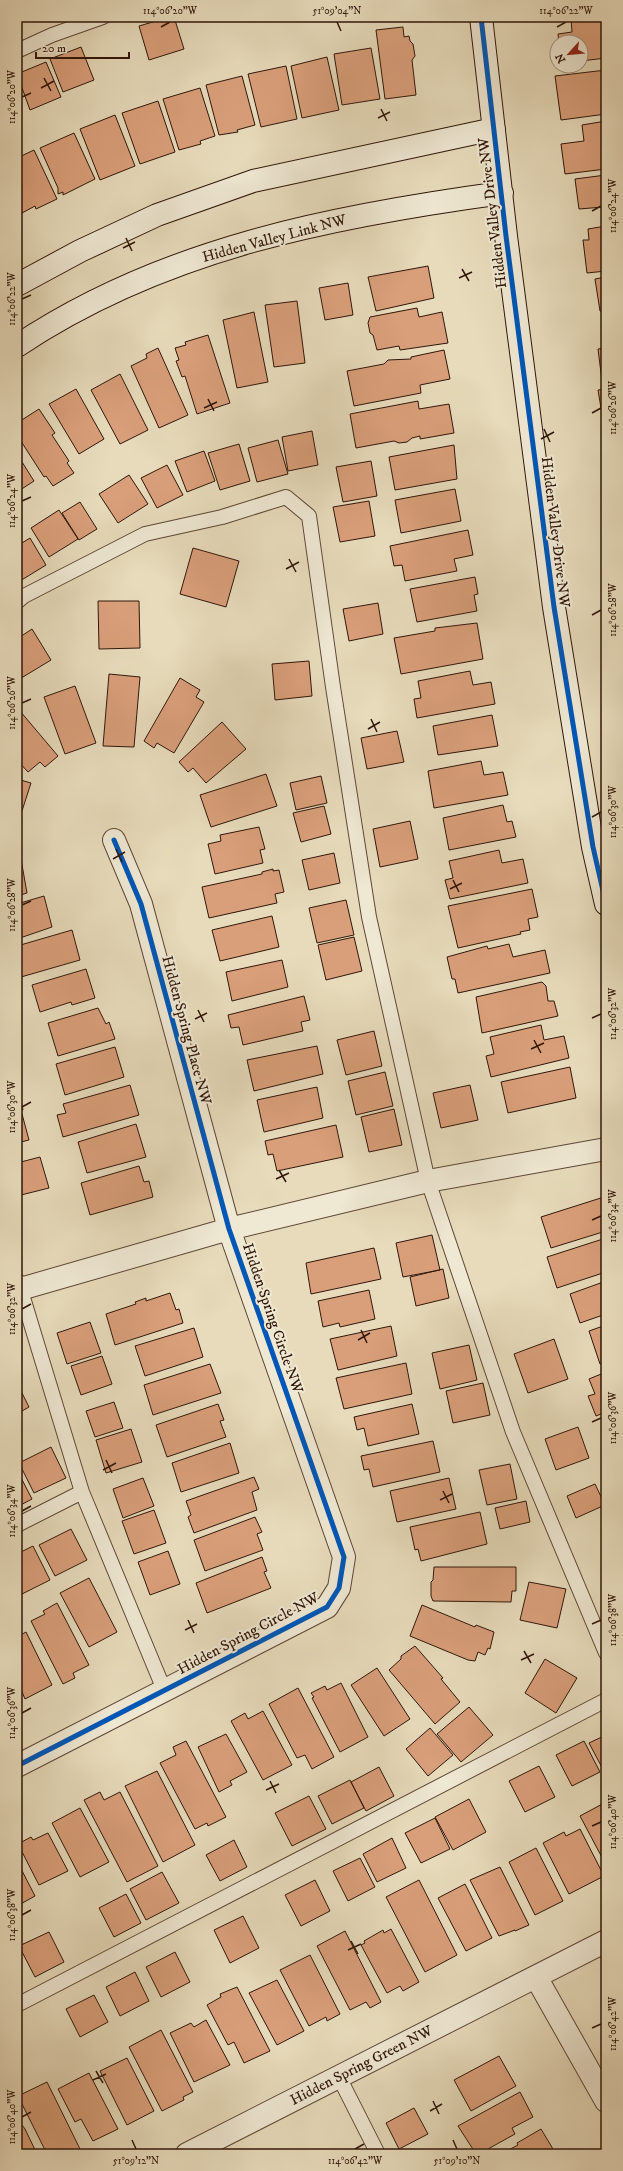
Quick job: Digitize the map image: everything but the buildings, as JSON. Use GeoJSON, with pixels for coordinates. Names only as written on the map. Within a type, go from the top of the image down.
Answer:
{"type":"FeatureCollection","features":[{"type":"Feature","properties":{"kind":"street","name":"Hidden Valley Drive NW"},"geometry":{"type":"LineString","coordinates":[[481,17],[554,607],[592,847],[606,904]]}},
{"type":"Feature","properties":{"kind":"street"},"geometry":{"type":"LineString","coordinates":[[17,285],[80,251],[157,215],[253,181],[494,129]]}},
{"type":"Feature","properties":{"kind":"street","name":"Hidden Valley Link NW"},"geometry":{"type":"LineString","coordinates":[[17,346],[48,325],[122,286],[222,248],[314,224],[416,204],[502,193]]}},
{"type":"Feature","properties":{"kind":"street","name":"Hidden Spring Place NW"},"geometry":{"type":"LineString","coordinates":[[114,840],[141,904],[229,1229]]}},
{"type":"Feature","properties":{"kind":"street","name":"Hidden Spring Circle NW"},"geometry":{"type":"LineString","coordinates":[[18,1286],[229,1229],[428,1181],[606,1149]]}},
{"type":"Feature","properties":{"kind":"street","name":"Hidden Spring Circle NW"},"geometry":{"type":"LineString","coordinates":[[17,1766],[165,1692],[327,1607],[339,1588],[344,1557],[229,1229]]}},
{"type":"Feature","properties":{"kind":"street","name":"Hidden Spring Green NW"},"geometry":{"type":"LineString","coordinates":[[187,2154],[606,1941]]}},
{"type":"Feature","properties":{"kind":"street"},"geometry":{"type":"LineString","coordinates":[[536,1977],[606,2100]]}},
{"type":"Feature","properties":{"kind":"lane"},"geometry":{"type":"LineString","coordinates":[[17,51],[52,35],[103,17]]}},
{"type":"Feature","properties":{"kind":"lane"},"geometry":{"type":"LineString","coordinates":[[17,602],[24,596],[145,534],[222,517],[286,497],[309,516],[333,687],[369,918],[428,1181],[513,1432],[606,1653]]}},
{"type":"Feature","properties":{"kind":"lane"},"geometry":{"type":"LineString","coordinates":[[18,1286],[82,1492],[165,1692]]}},
{"type":"Feature","properties":{"kind":"lane"},"geometry":{"type":"LineString","coordinates":[[17,1525],[82,1492]]}},
{"type":"Feature","properties":{"kind":"lane"},"geometry":{"type":"LineString","coordinates":[[17,2005],[606,1700]]}},
{"type":"Feature","properties":{"kind":"lane"},"geometry":{"type":"LineString","coordinates":[[339,2077],[378,2154]]}},
{"type":"Feature","properties":{"kind":"cycle path"},"geometry":{"type":"LineString","coordinates":[[481,17],[506,236],[554,607],[593,847],[606,904]]}},
{"type":"Feature","properties":{"kind":"cycle path"},"geometry":{"type":"LineString","coordinates":[[17,1766],[327,1607],[339,1588],[344,1557],[229,1229],[141,904],[114,840]]}}]}
